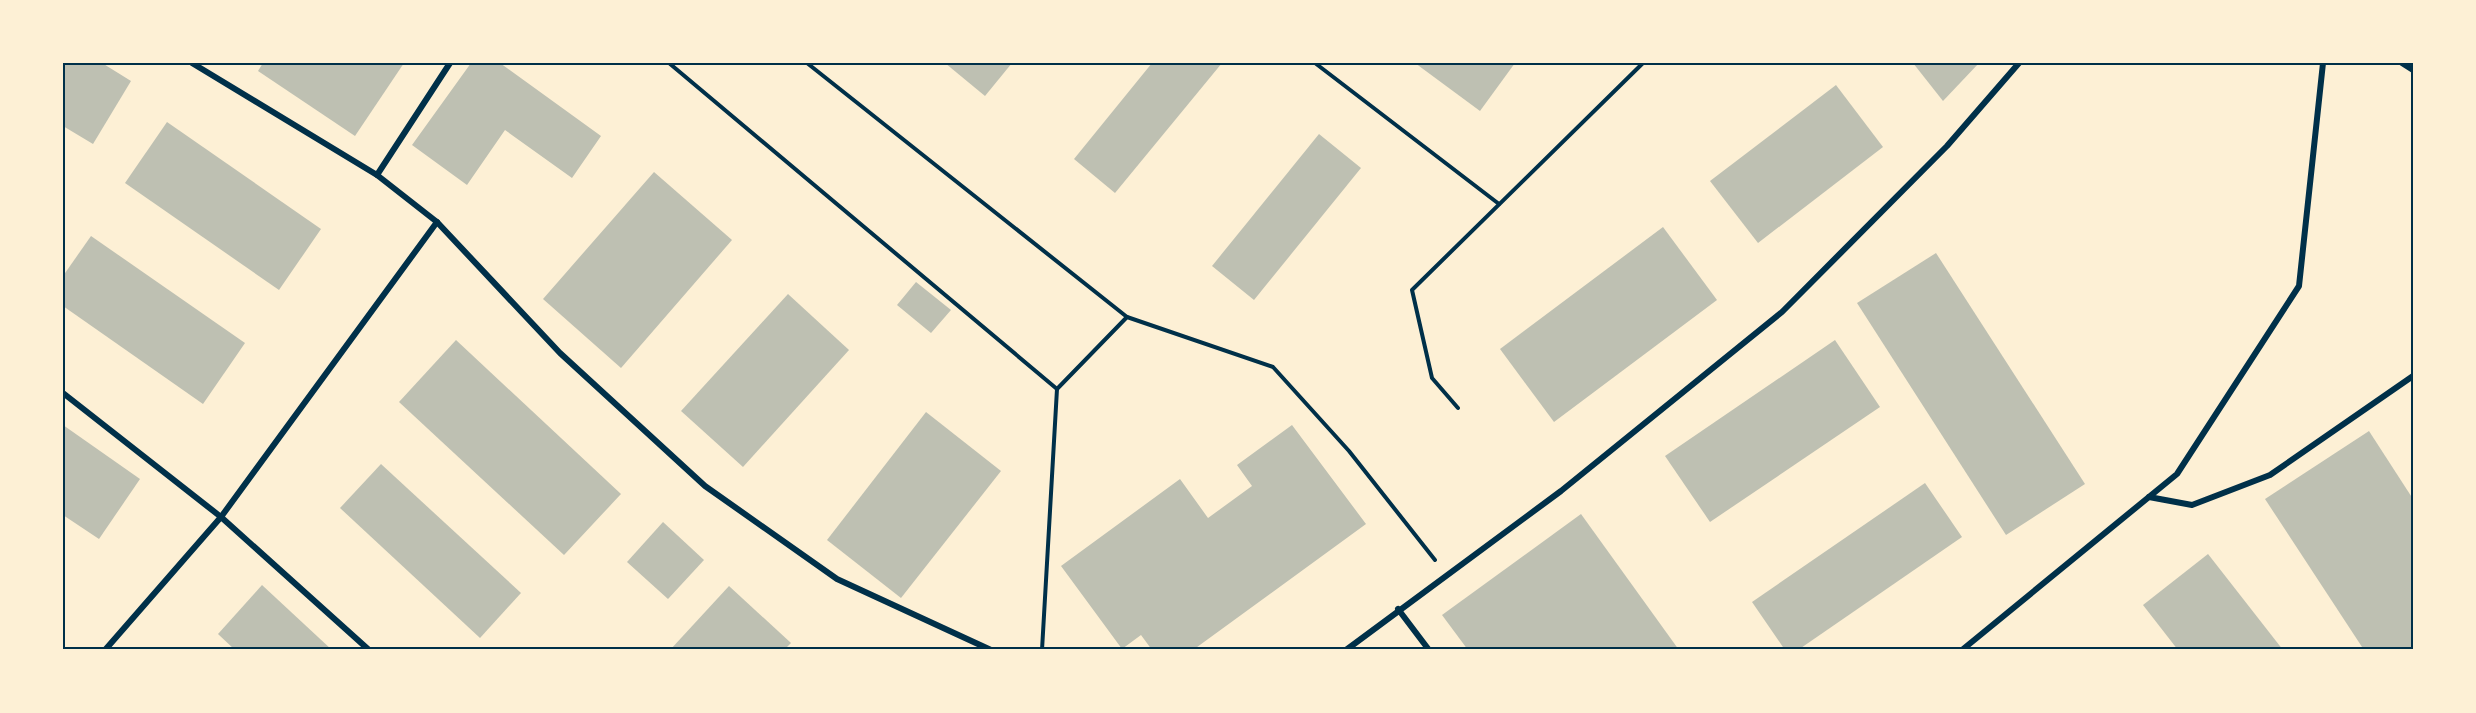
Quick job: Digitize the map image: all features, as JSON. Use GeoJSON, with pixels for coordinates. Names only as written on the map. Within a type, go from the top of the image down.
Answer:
{"type":"FeatureCollection","features":[{"type":"Feature","properties":{"kind":"street"},"geometry":{"type":"LineString","coordinates":[[192,63],[377,175],[437,222],[560,353],[705,486],[837,579],[990,650]]}},
{"type":"Feature","properties":{"kind":"street"},"geometry":{"type":"LineString","coordinates":[[377,175],[450,63]]}},
{"type":"Feature","properties":{"kind":"street"},"geometry":{"type":"LineString","coordinates":[[1346,650],[1398,609],[1562,491],[1782,312],[1947,146],[2019,63]]}},
{"type":"Feature","properties":{"kind":"street"},"geometry":{"type":"LineString","coordinates":[[1962,650],[2177,474],[2299,286],[2323,63]]}},
{"type":"Feature","properties":{"kind":"street"},"geometry":{"type":"LineString","coordinates":[[2402,63],[2413,70]]}},
{"type":"Feature","properties":{"kind":"street"},"geometry":{"type":"LineString","coordinates":[[105,650],[221,517],[437,222]]}},
{"type":"Feature","properties":{"kind":"street"},"geometry":{"type":"LineString","coordinates":[[2150,496],[2192,505],[2270,475],[2413,376]]}},
{"type":"Feature","properties":{"kind":"street"},"geometry":{"type":"LineString","coordinates":[[63,393],[221,517],[369,650]]}},
{"type":"Feature","properties":{"kind":"street"},"geometry":{"type":"LineString","coordinates":[[1398,609],[1429,650]]}},
{"type":"Feature","properties":{"kind":"path"},"geometry":{"type":"LineString","coordinates":[[669,63],[1057,389]]}},
{"type":"Feature","properties":{"kind":"path"},"geometry":{"type":"LineString","coordinates":[[807,63],[1127,317],[1273,367],[1349,452],[1446,574]]}},
{"type":"Feature","properties":{"kind":"path"},"geometry":{"type":"LineString","coordinates":[[1314,63],[1499,204]]}},
{"type":"Feature","properties":{"kind":"path"},"geometry":{"type":"LineString","coordinates":[[1458,408],[1432,378],[1412,290],[1643,63]]}},
{"type":"Feature","properties":{"kind":"path"},"geometry":{"type":"LineString","coordinates":[[1042,650],[1057,389],[1127,317]]}},
{"type":"Feature","properties":{"kind":"building"},"geometry":{"type":"Polygon","coordinates":[[[63,63],[102,63],[131,81],[93,144],[63,126],[63,63]]]}},
{"type":"Feature","properties":{"kind":"building"},"geometry":{"type":"Polygon","coordinates":[[[263,63],[404,63],[355,136],[258,71],[263,63]]]}},
{"type":"Feature","properties":{"kind":"building"},"geometry":{"type":"Polygon","coordinates":[[[471,63],[500,63],[601,136],[572,178],[505,130],[467,185],[412,145],[471,63]]]}},
{"type":"Feature","properties":{"kind":"building"},"geometry":{"type":"Polygon","coordinates":[[[945,63],[1012,63],[985,96],[945,63]]]}},
{"type":"Feature","properties":{"kind":"building"},"geometry":{"type":"Polygon","coordinates":[[[1152,63],[1222,63],[1115,193],[1074,159],[1152,63]]]}},
{"type":"Feature","properties":{"kind":"building"},"geometry":{"type":"Polygon","coordinates":[[[1415,63],[1515,63],[1480,111],[1415,63]]]}},
{"type":"Feature","properties":{"kind":"building"},"geometry":{"type":"Polygon","coordinates":[[[1913,63],[1979,63],[1943,101],[1913,63]]]}},
{"type":"Feature","properties":{"kind":"building"},"geometry":{"type":"Polygon","coordinates":[[[1836,85],[1883,147],[1758,243],[1710,181],[1836,85]]]}},
{"type":"Feature","properties":{"kind":"building"},"geometry":{"type":"Polygon","coordinates":[[[167,122],[321,229],[279,290],[125,183],[167,122]]]}},
{"type":"Feature","properties":{"kind":"building"},"geometry":{"type":"Polygon","coordinates":[[[1319,134],[1361,168],[1254,300],[1212,266],[1319,134]]]}},
{"type":"Feature","properties":{"kind":"building"},"geometry":{"type":"Polygon","coordinates":[[[654,172],[732,240],[621,368],[543,299],[654,172]]]}},
{"type":"Feature","properties":{"kind":"building"},"geometry":{"type":"Polygon","coordinates":[[[1663,227],[1717,300],[1554,422],[1500,349],[1663,227]]]}},
{"type":"Feature","properties":{"kind":"building"},"geometry":{"type":"Polygon","coordinates":[[[91,236],[245,343],[203,404],[63,306],[63,276],[91,236]]]}},
{"type":"Feature","properties":{"kind":"building"},"geometry":{"type":"Polygon","coordinates":[[[1936,253],[2085,484],[2006,535],[1857,303],[1936,253]]]}},
{"type":"Feature","properties":{"kind":"building"},"geometry":{"type":"Polygon","coordinates":[[[916,282],[951,310],[931,333],[897,305],[916,282]]]}},
{"type":"Feature","properties":{"kind":"building"},"geometry":{"type":"Polygon","coordinates":[[[788,294],[849,350],[743,467],[681,411],[788,294]]]}},
{"type":"Feature","properties":{"kind":"building"},"geometry":{"type":"Polygon","coordinates":[[[456,340],[621,494],[564,555],[399,402],[456,340]]]}},
{"type":"Feature","properties":{"kind":"building"},"geometry":{"type":"Polygon","coordinates":[[[1835,340],[1880,407],[1710,522],[1665,456],[1835,340]]]}},
{"type":"Feature","properties":{"kind":"building"},"geometry":{"type":"Polygon","coordinates":[[[926,412],[1001,471],[901,598],[827,540],[926,412]]]}},
{"type":"Feature","properties":{"kind":"building"},"geometry":{"type":"Polygon","coordinates":[[[63,425],[140,479],[99,539],[63,515],[63,425]]]}},
{"type":"Feature","properties":{"kind":"building"},"geometry":{"type":"Polygon","coordinates":[[[1292,425],[1366,524],[1193,650],[1152,650],[1141,635],[1122,649],[1061,566],[1180,479],[1208,518],[1252,486],[1237,465],[1292,425]]]}},
{"type":"Feature","properties":{"kind":"building"},"geometry":{"type":"Polygon","coordinates":[[[2369,431],[2413,499],[2413,650],[2364,650],[2265,499],[2369,431]]]}},
{"type":"Feature","properties":{"kind":"building"},"geometry":{"type":"Polygon","coordinates":[[[381,464],[521,593],[480,638],[340,508],[381,464]]]}},
{"type":"Feature","properties":{"kind":"building"},"geometry":{"type":"Polygon","coordinates":[[[1925,483],[1962,537],[1798,650],[1785,650],[1752,602],[1925,483]]]}},
{"type":"Feature","properties":{"kind":"building"},"geometry":{"type":"Polygon","coordinates":[[[1581,514],[1679,650],[1468,650],[1442,615],[1581,514]]]}},
{"type":"Feature","properties":{"kind":"building"},"geometry":{"type":"Polygon","coordinates":[[[663,522],[704,560],[668,599],[627,562],[663,522]]]}},
{"type":"Feature","properties":{"kind":"building"},"geometry":{"type":"Polygon","coordinates":[[[2208,554],[2283,650],[2178,650],[2143,605],[2208,554]]]}},
{"type":"Feature","properties":{"kind":"building"},"geometry":{"type":"Polygon","coordinates":[[[262,585],[332,650],[235,650],[218,634],[262,585]]]}},
{"type":"Feature","properties":{"kind":"building"},"geometry":{"type":"Polygon","coordinates":[[[729,586],[791,643],[784,650],[670,650],[729,586]]]}}]}
